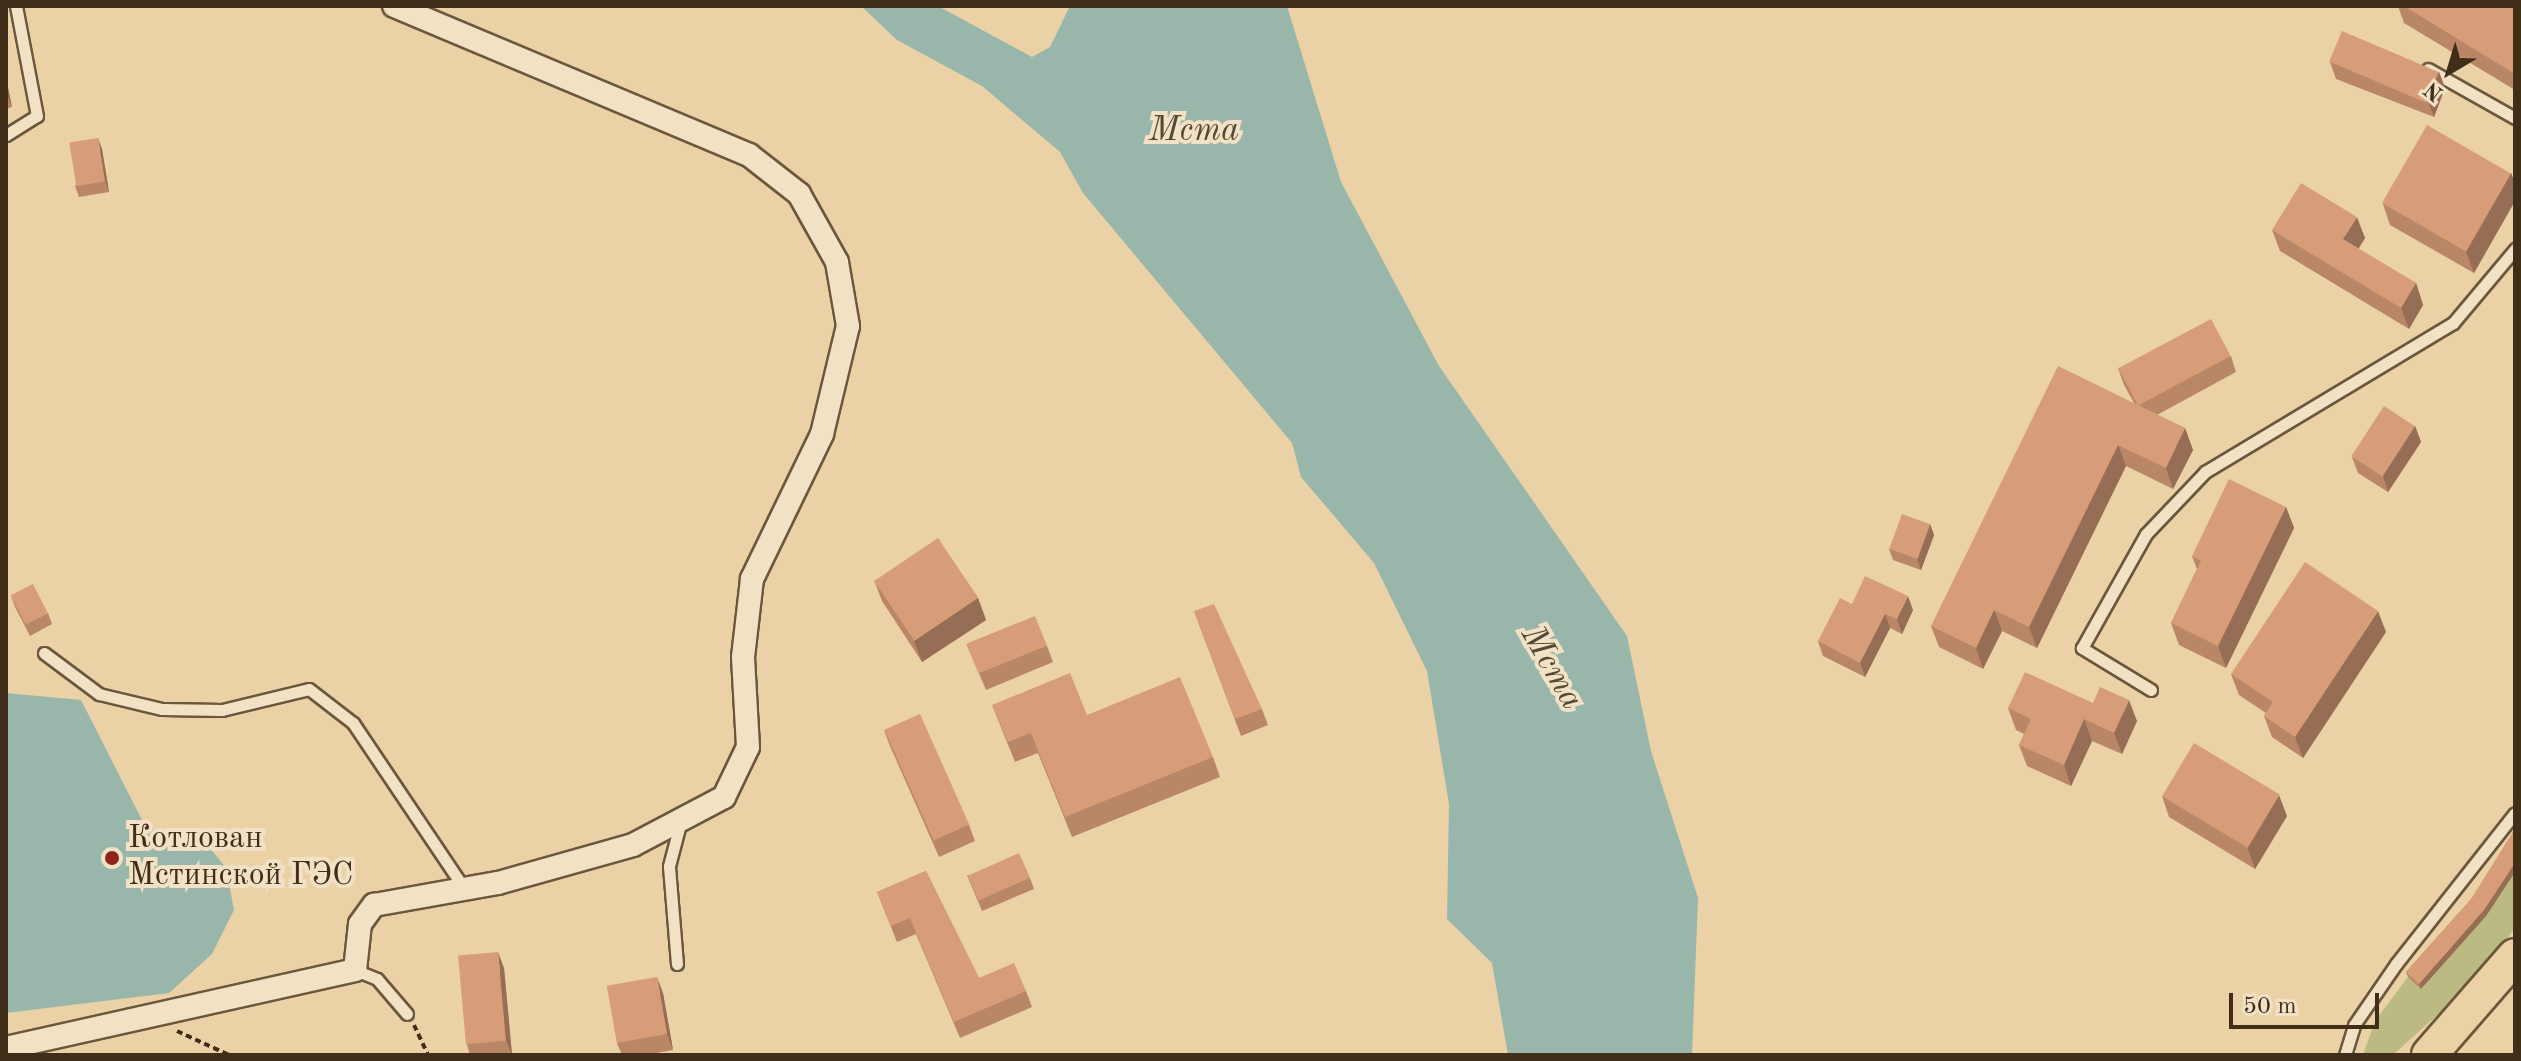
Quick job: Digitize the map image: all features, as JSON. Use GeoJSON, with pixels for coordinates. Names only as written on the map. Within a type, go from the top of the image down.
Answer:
{"type":"FeatureCollection","features":[{"type":"Feature","properties":{"kind":"main road"},"geometry":{"type":"LineString","coordinates":[[2429,1055],[2515,956]]}},
{"type":"Feature","properties":{"kind":"street"},"geometry":{"type":"LineString","coordinates":[[6,1048],[152,1020],[355,970],[360,924],[374,905],[562,867],[680,824],[724,797],[748,747],[743,657],[752,579],[822,434],[848,326],[837,262],[799,194],[749,155],[394,6]]}},
{"type":"Feature","properties":{"kind":"lane"},"geometry":{"type":"LineString","coordinates":[[6,135],[37,116],[16,6]]}},
{"type":"Feature","properties":{"kind":"lane"},"geometry":{"type":"LineString","coordinates":[[2425,67],[2515,118]]}},
{"type":"Feature","properties":{"kind":"lane"},"geometry":{"type":"LineString","coordinates":[[2151,690],[2082,648],[2146,534],[2205,472],[2453,323],[2515,249]]}},
{"type":"Feature","properties":{"kind":"lane"},"geometry":{"type":"LineString","coordinates":[[44,653],[99,694],[162,709],[222,710],[309,689],[353,723],[464,888]]}},
{"type":"Feature","properties":{"kind":"lane"},"geometry":{"type":"LineString","coordinates":[[2345,1055],[2354,1025],[2396,964],[2515,813]]}},
{"type":"Feature","properties":{"kind":"lane"},"geometry":{"type":"LineString","coordinates":[[677,964],[669,866],[680,824]]}},
{"type":"Feature","properties":{"kind":"lane"},"geometry":{"type":"LineString","coordinates":[[355,970],[377,979],[407,1014]]}},
{"type":"Feature","properties":{"kind":"path"},"geometry":{"type":"LineString","coordinates":[[407,1014],[428,1055]]}},
{"type":"Feature","properties":{"kind":"path"},"geometry":{"type":"LineString","coordinates":[[152,1020],[229,1055]]}},
{"type":"Feature","properties":{"kind":"shaded area"},"geometry":{"type":"Polygon","coordinates":[[[2515,872],[2515,928],[2477,979],[2393,1055],[2363,1055],[2375,1021],[2408,977],[2422,989],[2515,872]]]}},
{"type":"Feature","properties":{"kind":"water","name":"Мста"},"geometry":{"type":"Polygon","coordinates":[[[861,6],[938,6],[1032,57],[1050,47],[1070,6],[1287,6],[1341,182],[1439,366],[1627,636],[1651,751],[1698,898],[1692,1055],[1508,1055],[1492,963],[1447,919],[1449,804],[1427,671],[1374,563],[1301,477],[1292,443],[1083,193],[1060,152],[982,86],[897,40],[861,6]]]}},
{"type":"Feature","properties":{"kind":"water","name":"Котлован Мстинской ГЭС"},"geometry":{"type":"Polygon","coordinates":[[[6,693],[81,700],[144,824],[177,843],[210,848],[226,868],[234,910],[212,954],[169,993],[6,1013],[6,693]]]}},
{"type":"Feature","properties":{"kind":"building"},"geometry":{"type":"Polygon","coordinates":[[[2404,6],[2515,6],[2515,74],[2404,6]]]}},
{"type":"Feature","properties":{"kind":"building"},"geometry":{"type":"Polygon","coordinates":[[[2342,31],[2439,72],[2426,102],[2329,61],[2342,31]]]}},
{"type":"Feature","properties":{"kind":"building"},"geometry":{"type":"Polygon","coordinates":[[[2427,125],[2511,174],[2466,251],[2382,203],[2427,125]]]}},
{"type":"Feature","properties":{"kind":"building"},"geometry":{"type":"Polygon","coordinates":[[[98,138],[105,181],[76,186],[69,143],[98,138]]]}},
{"type":"Feature","properties":{"kind":"building"},"geometry":{"type":"Polygon","coordinates":[[[2301,183],[2357,217],[2343,239],[2416,283],[2401,308],[2272,230],[2301,183]]]}},
{"type":"Feature","properties":{"kind":"building"},"geometry":{"type":"Polygon","coordinates":[[[2211,319],[2231,356],[2138,405],[2118,368],[2211,319]]]}},
{"type":"Feature","properties":{"kind":"building"},"geometry":{"type":"Polygon","coordinates":[[[2058,366],[2185,428],[2166,468],[2118,445],[2029,627],[1994,610],[1976,648],[1931,626],[2058,366]]]}},
{"type":"Feature","properties":{"kind":"building"},"geometry":{"type":"Polygon","coordinates":[[[2384,406],[2415,426],[2382,476],[2351,456],[2384,406]]]}},
{"type":"Feature","properties":{"kind":"building"},"geometry":{"type":"Polygon","coordinates":[[[2229,479],[2286,507],[2218,646],[2171,623],[2201,561],[2192,556],[2229,479]]]}},
{"type":"Feature","properties":{"kind":"building"},"geometry":{"type":"Polygon","coordinates":[[[1902,514],[1930,524],[1918,559],[1889,549],[1902,514]]]}},
{"type":"Feature","properties":{"kind":"building"},"geometry":{"type":"Polygon","coordinates":[[[938,538],[978,598],[914,641],[874,581],[938,538]]]}},
{"type":"Feature","properties":{"kind":"building"},"geometry":{"type":"Polygon","coordinates":[[[2305,562],[2378,611],[2295,737],[2264,716],[2273,702],[2231,674],[2305,562]]]}},
{"type":"Feature","properties":{"kind":"building"},"geometry":{"type":"Polygon","coordinates":[[[1865,576],[1908,596],[1897,619],[1885,614],[1860,663],[1818,641],[1840,598],[1852,604],[1865,576]]]}},
{"type":"Feature","properties":{"kind":"building"},"geometry":{"type":"Polygon","coordinates":[[[33,584],[48,613],[26,625],[11,595],[33,584]]]}},
{"type":"Feature","properties":{"kind":"building"},"geometry":{"type":"Polygon","coordinates":[[[1214,604],[1262,709],[1235,719],[1194,611],[1214,604]]]}},
{"type":"Feature","properties":{"kind":"building"},"geometry":{"type":"Polygon","coordinates":[[[1035,616],[1047,646],[978,673],[966,644],[1035,616]]]}},
{"type":"Feature","properties":{"kind":"building"},"geometry":{"type":"Polygon","coordinates":[[[2025,672],[2093,703],[2100,687],[2129,700],[2114,733],[2084,719],[2064,765],[2019,745],[2031,719],[2008,708],[2025,672]]]}},
{"type":"Feature","properties":{"kind":"building"},"geometry":{"type":"Polygon","coordinates":[[[1070,673],[1087,715],[1180,677],[1213,757],[1065,817],[1031,733],[1008,742],[992,705],[1070,673]]]}},
{"type":"Feature","properties":{"kind":"building"},"geometry":{"type":"Polygon","coordinates":[[[920,714],[969,825],[934,840],[884,730],[920,714]]]}},
{"type":"Feature","properties":{"kind":"building"},"geometry":{"type":"Polygon","coordinates":[[[2194,743],[2280,795],[2248,848],[2162,796],[2194,743]]]}},
{"type":"Feature","properties":{"kind":"building"},"geometry":{"type":"Polygon","coordinates":[[[2515,829],[2515,863],[2484,910],[2419,984],[2406,972],[2472,898],[2515,829]]]}},
{"type":"Feature","properties":{"kind":"building"},"geometry":{"type":"Polygon","coordinates":[[[1019,853],[1030,878],[979,900],[968,876],[1019,853]]]}},
{"type":"Feature","properties":{"kind":"building"},"geometry":{"type":"Polygon","coordinates":[[[926,871],[979,978],[1014,963],[1026,991],[954,1022],[910,918],[891,926],[877,892],[926,871]]]}},
{"type":"Feature","properties":{"kind":"building"},"geometry":{"type":"Polygon","coordinates":[[[498,952],[506,1041],[466,1044],[458,955],[498,952]]]}},
{"type":"Feature","properties":{"kind":"building"},"geometry":{"type":"Polygon","coordinates":[[[657,977],[667,1034],[617,1043],[607,986],[657,977]]]}},
{"type":"Feature","properties":{"kind":"place","name":"Котлован Мстинской ГЭС"},"geometry":{"type":"Point","coordinates":[112,858]}}]}
